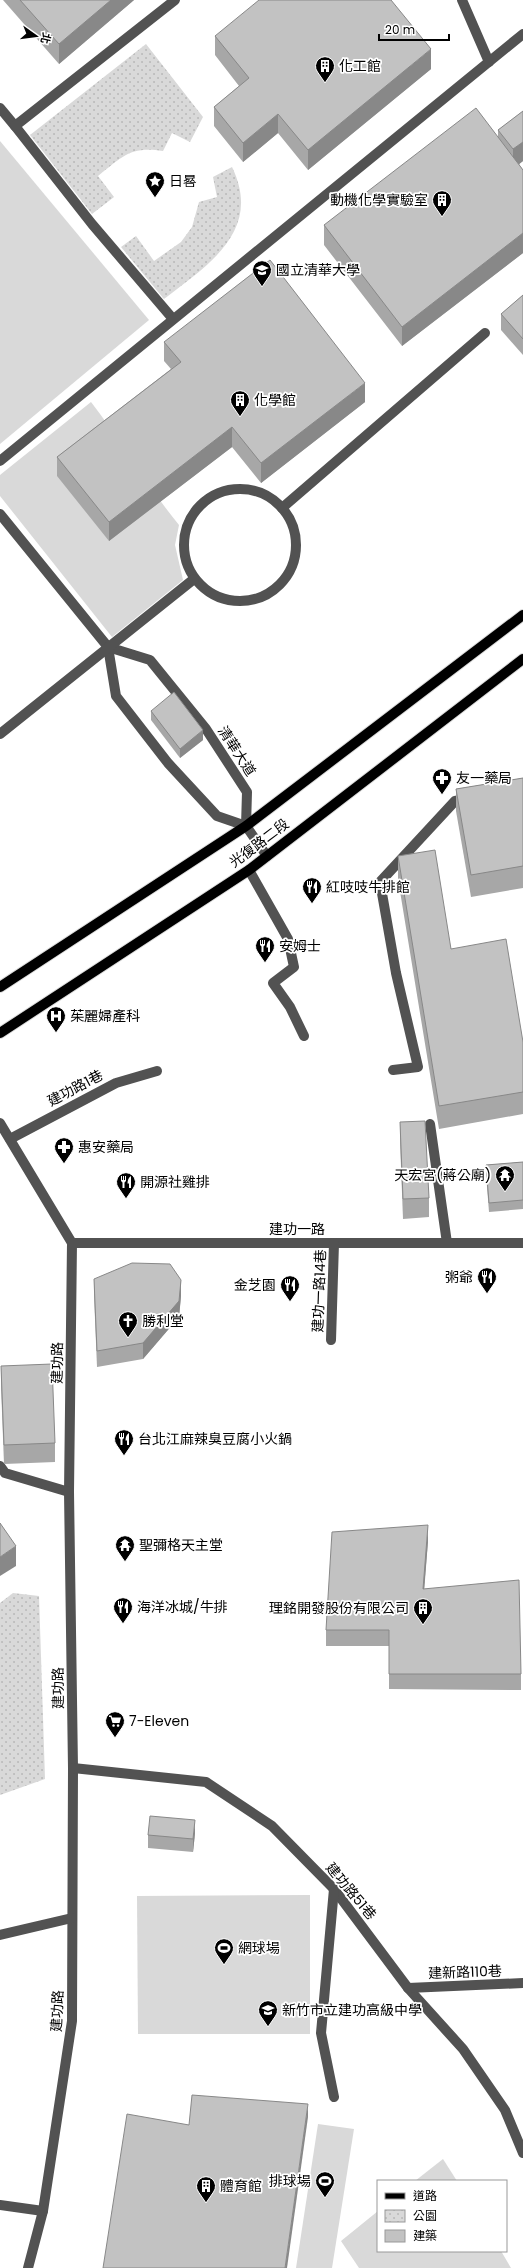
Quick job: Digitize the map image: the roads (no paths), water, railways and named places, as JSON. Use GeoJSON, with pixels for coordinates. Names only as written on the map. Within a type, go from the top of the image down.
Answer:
{"type":"FeatureCollection","features":[{"type":"Feature","properties":{"kind":"main road","name":"光復路二段"},"geometry":{"type":"LineString","coordinates":[[0,987],[246,826],[523,615]]}},
{"type":"Feature","properties":{"kind":"main road","name":"光復路二段"},"geometry":{"type":"LineString","coordinates":[[0,1033],[249,870],[523,659]]}},
{"type":"Feature","properties":{"kind":"street"},"geometry":{"type":"LineString","coordinates":[[15,126],[175,0]]}},
{"type":"Feature","properties":{"kind":"street"},"geometry":{"type":"LineString","coordinates":[[462,0],[489,62]]}},
{"type":"Feature","properties":{"kind":"street"},"geometry":{"type":"LineString","coordinates":[[0,461],[523,34]]}},
{"type":"Feature","properties":{"kind":"street"},"geometry":{"type":"LineString","coordinates":[[0,108],[92,224],[174,319]]}},
{"type":"Feature","properties":{"kind":"street"},"geometry":{"type":"LineString","coordinates":[[282,508],[485,333]]}},
{"type":"Feature","properties":{"kind":"street"},"geometry":{"type":"LineString","coordinates":[[250,490],[272,498],[282,508],[292,524],[296,541],[295,559],[287,576],[275,590],[259,599],[242,602],[224,600],[212,594],[194,579],[186,562],[184,542],[188,524],[198,508],[213,496],[225,492],[250,490]]}},
{"type":"Feature","properties":{"kind":"street"},"geometry":{"type":"LineString","coordinates":[[0,514],[108,647],[116,696],[168,763],[217,816],[246,826],[267,856]]}},
{"type":"Feature","properties":{"kind":"street"},"geometry":{"type":"LineString","coordinates":[[0,734],[194,579]]}},
{"type":"Feature","properties":{"kind":"street","name":"清華大道"},"geometry":{"type":"LineString","coordinates":[[108,647],[150,660],[206,729],[247,792],[246,826]]}},
{"type":"Feature","properties":{"kind":"street"},"geometry":{"type":"LineString","coordinates":[[393,1070],[418,1067],[396,973],[380,882],[455,801],[478,797]]}},
{"type":"Feature","properties":{"kind":"street"},"geometry":{"type":"LineString","coordinates":[[249,870],[288,939],[294,967],[273,983],[290,1006],[304,1036]]}},
{"type":"Feature","properties":{"kind":"street","name":"建功路1巷"},"geometry":{"type":"LineString","coordinates":[[10,1139],[116,1083],[157,1071]]}},
{"type":"Feature","properties":{"kind":"street"},"geometry":{"type":"LineString","coordinates":[[0,1122],[72,1243]]}},
{"type":"Feature","properties":{"kind":"street"},"geometry":{"type":"LineString","coordinates":[[430,1124],[447,1243]]}},
{"type":"Feature","properties":{"kind":"street","name":"建功一路"},"geometry":{"type":"LineString","coordinates":[[72,1243],[523,1243]]}},
{"type":"Feature","properties":{"kind":"street","name":"建功路"},"geometry":{"type":"LineString","coordinates":[[28,2268],[43,2211],[72,2021],[73,1768],[69,1492],[72,1243]]}},
{"type":"Feature","properties":{"kind":"street","name":"建功一路14巷"},"geometry":{"type":"LineString","coordinates":[[331,1340],[334,1243]]}},
{"type":"Feature","properties":{"kind":"street"},"geometry":{"type":"LineString","coordinates":[[0,1466],[5,1473],[69,1492]]}},
{"type":"Feature","properties":{"kind":"street","name":"建功路51巷"},"geometry":{"type":"LineString","coordinates":[[73,1768],[206,1782],[272,1826],[334,1889],[408,1988],[463,2049],[505,2110],[523,2153]]}},
{"type":"Feature","properties":{"kind":"street"},"geometry":{"type":"LineString","coordinates":[[334,1889],[321,2033],[334,2097]]}},
{"type":"Feature","properties":{"kind":"street"},"geometry":{"type":"LineString","coordinates":[[0,1935],[72,1918]]}},
{"type":"Feature","properties":{"kind":"street","name":"建新路110巷"},"geometry":{"type":"LineString","coordinates":[[408,1988],[523,1984]]}},
{"type":"Feature","properties":{"kind":"street"},"geometry":{"type":"LineString","coordinates":[[0,2204],[43,2211]]}},
{"type":"Feature","properties":{"kind":"place","name":"化工館"},"geometry":{"type":"Point","coordinates":[325,83]}},
{"type":"Feature","properties":{"kind":"place","name":"日晷"},"geometry":{"type":"Point","coordinates":[155,198]}},
{"type":"Feature","properties":{"kind":"place","name":"動機化學實驗室"},"geometry":{"type":"Point","coordinates":[442,217]}},
{"type":"Feature","properties":{"kind":"place","name":"國立清華大學"},"geometry":{"type":"Point","coordinates":[262,287]}},
{"type":"Feature","properties":{"kind":"place","name":"化學館"},"geometry":{"type":"Point","coordinates":[240,417]}},
{"type":"Feature","properties":{"kind":"place","name":"友一藥局"},"geometry":{"type":"Point","coordinates":[442,795]}},
{"type":"Feature","properties":{"kind":"place","name":"紅吱吱牛排館"},"geometry":{"type":"Point","coordinates":[312,904]}},
{"type":"Feature","properties":{"kind":"place","name":"安姆士"},"geometry":{"type":"Point","coordinates":[265,963]}},
{"type":"Feature","properties":{"kind":"place","name":"茱麗婦產科"},"geometry":{"type":"Point","coordinates":[56,1033]}},
{"type":"Feature","properties":{"kind":"place","name":"惠安藥局"},"geometry":{"type":"Point","coordinates":[64,1164]}},
{"type":"Feature","properties":{"kind":"place","name":"天宏宮(蔣公廟)"},"geometry":{"type":"Point","coordinates":[505,1192]}},
{"type":"Feature","properties":{"kind":"place","name":"開源社雞排"},"geometry":{"type":"Point","coordinates":[126,1199]}},
{"type":"Feature","properties":{"kind":"place","name":"粥爺"},"geometry":{"type":"Point","coordinates":[487,1294]}},
{"type":"Feature","properties":{"kind":"place","name":"金芝園"},"geometry":{"type":"Point","coordinates":[290,1302]}},
{"type":"Feature","properties":{"kind":"place","name":"勝利堂"},"geometry":{"type":"Point","coordinates":[128,1338]}},
{"type":"Feature","properties":{"kind":"place","name":"台北江麻辣臭豆腐小火鍋"},"geometry":{"type":"Point","coordinates":[124,1456]}},
{"type":"Feature","properties":{"kind":"place","name":"聖彌格天主堂"},"geometry":{"type":"Point","coordinates":[125,1562]}},
{"type":"Feature","properties":{"kind":"place","name":"海洋冰城/牛排"},"geometry":{"type":"Point","coordinates":[123,1624]}},
{"type":"Feature","properties":{"kind":"place","name":"理銘開發股份有限公司"},"geometry":{"type":"Point","coordinates":[423,1625]}},
{"type":"Feature","properties":{"kind":"place","name":"7-Eleven"},"geometry":{"type":"Point","coordinates":[115,1738]}},
{"type":"Feature","properties":{"kind":"place","name":"網球場"},"geometry":{"type":"Point","coordinates":[224,1965]}},
{"type":"Feature","properties":{"kind":"place","name":"新竹市立建功高級中學"},"geometry":{"type":"Point","coordinates":[268,2027]}},
{"type":"Feature","properties":{"kind":"place","name":"排球場"},"geometry":{"type":"Point","coordinates":[325,2198]}},
{"type":"Feature","properties":{"kind":"place","name":"體育館"},"geometry":{"type":"Point","coordinates":[206,2203]}}]}
